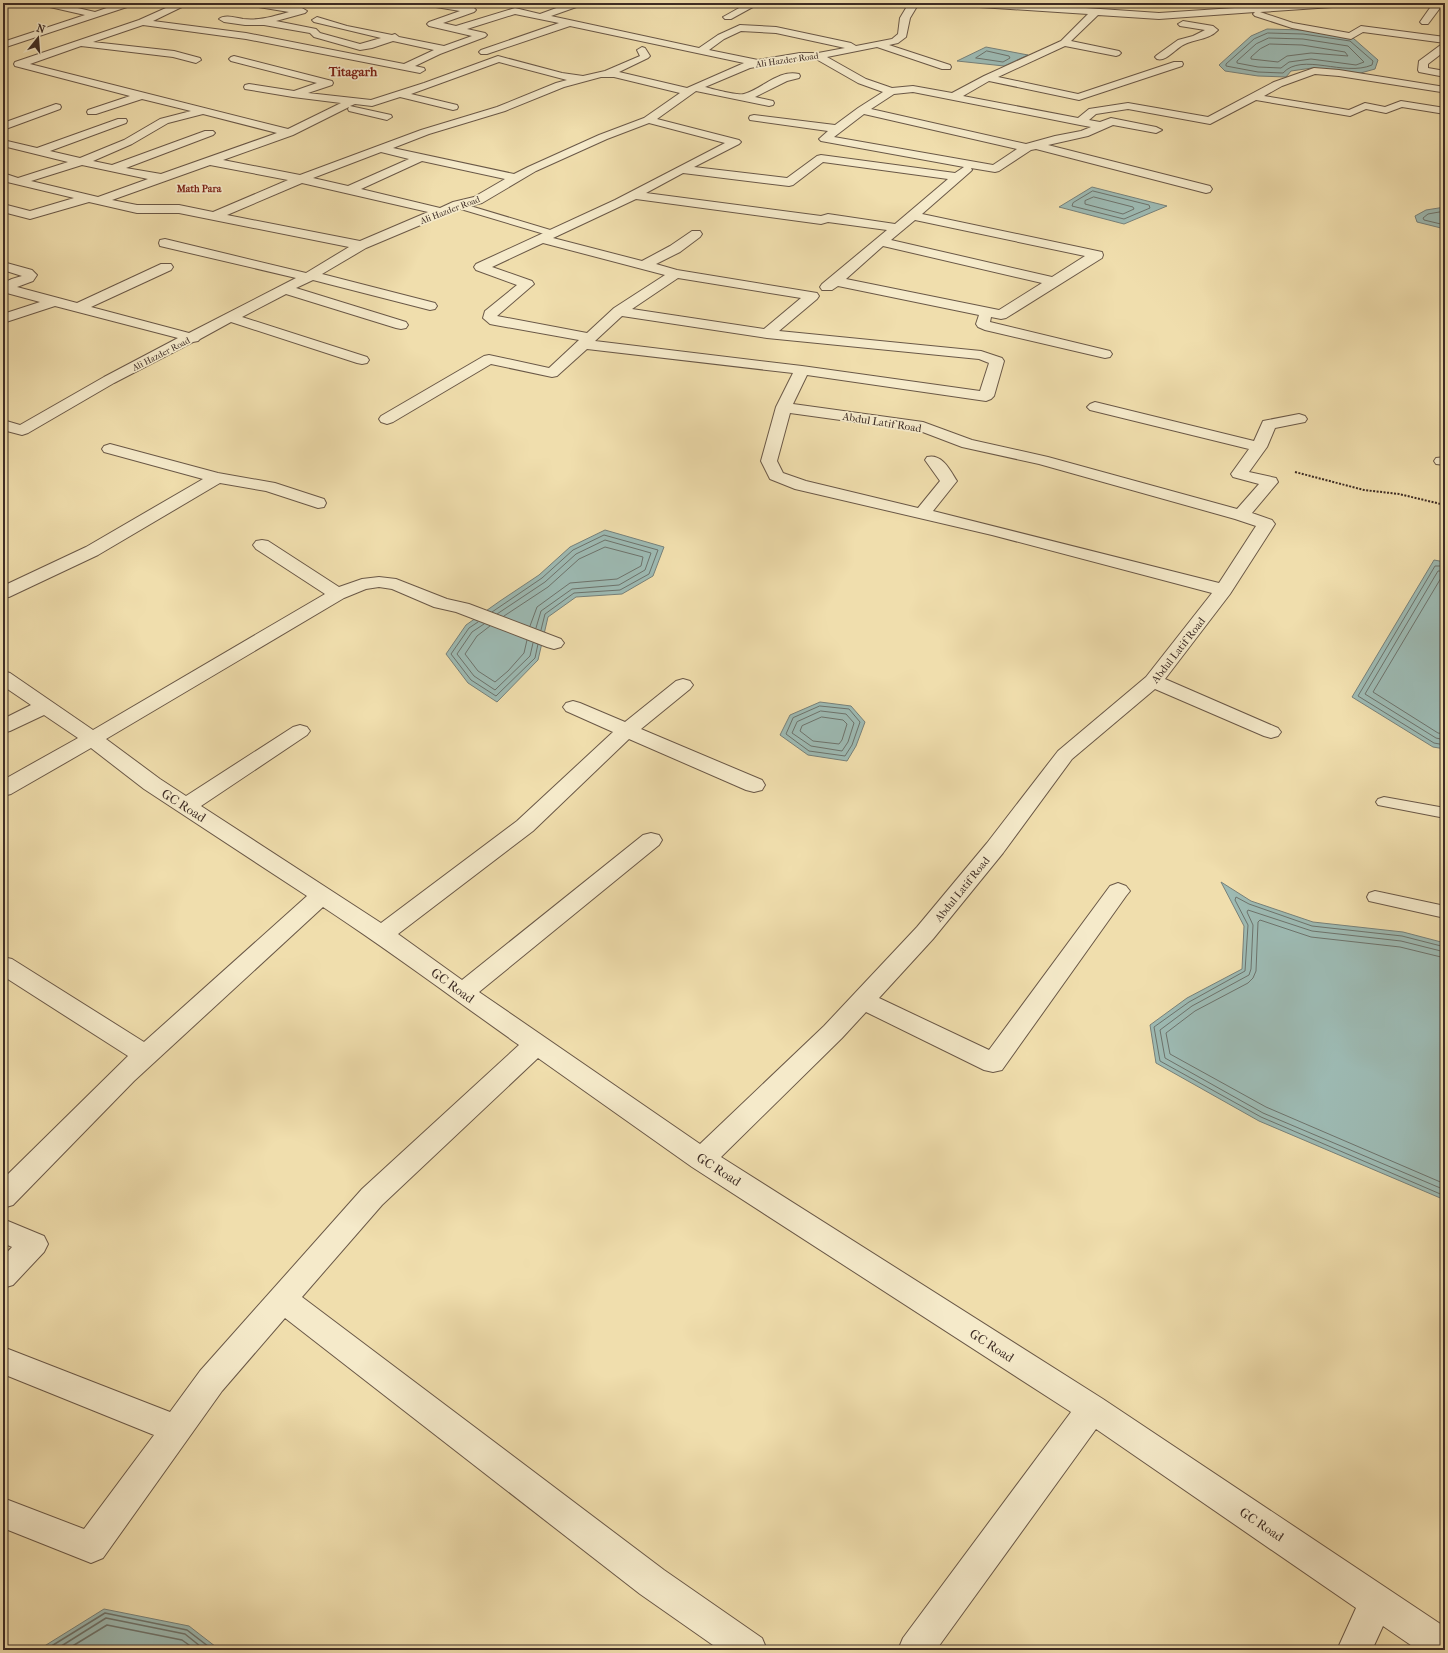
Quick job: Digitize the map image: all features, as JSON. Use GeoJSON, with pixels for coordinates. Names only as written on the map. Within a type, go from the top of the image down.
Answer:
{"type":"FeatureCollection","features":[{"type":"Feature","properties":{"kind":"street"},"geometry":{"type":"LineString","coordinates":[[3,5],[11,3]]}},
{"type":"Feature","properties":{"kind":"street"},"geometry":{"type":"LineString","coordinates":[[44,3],[95,15]]}},
{"type":"Feature","properties":{"kind":"street"},"geometry":{"type":"LineString","coordinates":[[3,45],[130,3]]}},
{"type":"Feature","properties":{"kind":"street"},"geometry":{"type":"LineString","coordinates":[[252,3],[302,11],[264,22]]}},
{"type":"Feature","properties":{"kind":"street"},"geometry":{"type":"LineString","coordinates":[[405,67],[445,48],[482,35],[432,24],[474,9],[430,3]]}},
{"type":"Feature","properties":{"kind":"street"},"geometry":{"type":"LineString","coordinates":[[540,17],[579,3]]}},
{"type":"Feature","properties":{"kind":"street"},"geometry":{"type":"LineString","coordinates":[[728,17],[755,3]]}},
{"type":"Feature","properties":{"kind":"street","name":"Ali Hazder Road"},"geometry":{"type":"LineString","coordinates":[[3,425],[22,430],[108,380],[231,318],[309,276],[361,245],[458,205],[478,200],[532,169],[596,140],[648,120],[668,108],[692,90],[748,65],[800,56],[818,56],[895,41],[903,36],[905,18],[914,3]]}},
{"type":"Feature","properties":{"kind":"street"},"geometry":{"type":"LineString","coordinates":[[964,3],[1146,16],[1347,3]]}},
{"type":"Feature","properties":{"kind":"street"},"geometry":{"type":"LineString","coordinates":[[1425,22],[1438,4],[1434,3]]}},
{"type":"Feature","properties":{"kind":"street"},"geometry":{"type":"LineString","coordinates":[[159,4],[181,5]]}},
{"type":"Feature","properties":{"kind":"street"},"geometry":{"type":"LineString","coordinates":[[8,67],[142,22],[181,5]]}},
{"type":"Feature","properties":{"kind":"street"},"geometry":{"type":"LineString","coordinates":[[1251,10],[1279,22],[1351,36],[1361,29],[1445,40]]}},
{"type":"Feature","properties":{"kind":"street"},"geometry":{"type":"LineString","coordinates":[[456,29],[515,11],[757,63]]}},
{"type":"Feature","properties":{"kind":"street"},"geometry":{"type":"LineString","coordinates":[[953,97],[988,78],[1064,43],[1095,12]]}},
{"type":"Feature","properties":{"kind":"street"},"geometry":{"type":"LineString","coordinates":[[293,13],[340,27],[445,48]]}},
{"type":"Feature","properties":{"kind":"street"},"geometry":{"type":"LineString","coordinates":[[1146,16],[1146,18],[1152,20],[1210,28],[1213,30],[1196,38],[1181,42],[1160,57]]}},
{"type":"Feature","properties":{"kind":"street"},"geometry":{"type":"LineString","coordinates":[[216,18],[245,22],[264,22],[313,32],[342,43],[365,47],[394,38]]}},
{"type":"Feature","properties":{"kind":"street"},"geometry":{"type":"LineString","coordinates":[[142,22],[246,36],[449,76]]}},
{"type":"Feature","properties":{"kind":"street"},"geometry":{"type":"LineString","coordinates":[[484,52],[569,23]]}},
{"type":"Feature","properties":{"kind":"street"},"geometry":{"type":"LineString","coordinates":[[623,25],[638,28]]}},
{"type":"Feature","properties":{"kind":"street"},"geometry":{"type":"LineString","coordinates":[[702,50],[736,29],[746,28],[776,30],[860,48]]}},
{"type":"Feature","properties":{"kind":"street"},"geometry":{"type":"LineString","coordinates":[[46,31],[90,40]]}},
{"type":"Feature","properties":{"kind":"street"},"geometry":{"type":"LineString","coordinates":[[699,39],[714,42]]}},
{"type":"Feature","properties":{"kind":"street"},"geometry":{"type":"LineString","coordinates":[[80,43],[174,54],[196,60]]}},
{"type":"Feature","properties":{"kind":"street"},"geometry":{"type":"LineString","coordinates":[[326,52],[342,43]]}},
{"type":"Feature","properties":{"kind":"street"},"geometry":{"type":"LineString","coordinates":[[1064,43],[1116,53]]}},
{"type":"Feature","properties":{"kind":"street"},"geometry":{"type":"LineString","coordinates":[[879,45],[946,67]]}},
{"type":"Feature","properties":{"kind":"street"},"geometry":{"type":"LineString","coordinates":[[1445,46],[1423,63],[1423,70],[1445,74]]}},
{"type":"Feature","properties":{"kind":"street"},"geometry":{"type":"LineString","coordinates":[[607,73],[643,58],[645,56],[642,50]]}},
{"type":"Feature","properties":{"kind":"street"},"geometry":{"type":"LineString","coordinates":[[818,56],[862,81],[891,91],[913,89],[1102,126]]}},
{"type":"Feature","properties":{"kind":"street"},"geometry":{"type":"LineString","coordinates":[[234,58],[328,83],[293,94]]}},
{"type":"Feature","properties":{"kind":"street"},"geometry":{"type":"LineString","coordinates":[[3,208],[30,215],[94,199],[162,179],[289,133],[347,104],[372,103],[498,59],[561,76],[584,73],[607,73],[692,90],[769,103]]}},
{"type":"Feature","properties":{"kind":"street"},"geometry":{"type":"LineString","coordinates":[[19,64],[139,96],[205,111],[289,133]]}},
{"type":"Feature","properties":{"kind":"street"},"geometry":{"type":"LineString","coordinates":[[988,78],[1079,97],[1178,64]]}},
{"type":"Feature","properties":{"kind":"street"},"geometry":{"type":"LineString","coordinates":[[1080,122],[1093,111],[1128,106],[1210,121],[1278,84],[1314,71],[1339,73],[1441,89]]}},
{"type":"Feature","properties":{"kind":"street"},"geometry":{"type":"LineString","coordinates":[[214,216],[372,151],[425,132],[501,109],[560,85],[584,73]]}},
{"type":"Feature","properties":{"kind":"street"},"geometry":{"type":"LineString","coordinates":[[745,98],[784,78],[795,76]]}},
{"type":"Feature","properties":{"kind":"street"},"geometry":{"type":"LineString","coordinates":[[1291,80],[1313,82]]}},
{"type":"Feature","properties":{"kind":"street"},"geometry":{"type":"LineString","coordinates":[[249,86],[347,104],[386,117]]}},
{"type":"Feature","properties":{"kind":"street"},"geometry":{"type":"LineString","coordinates":[[891,91],[862,110],[825,139],[995,169],[1033,147],[1055,139],[1084,134],[1111,121],[1156,130]]}},
{"type":"Feature","properties":{"kind":"street"},"geometry":{"type":"LineString","coordinates":[[1396,93],[1418,96]]}},
{"type":"Feature","properties":{"kind":"street"},"geometry":{"type":"LineString","coordinates":[[399,94],[453,108]]}},
{"type":"Feature","properties":{"kind":"street"},"geometry":{"type":"LineString","coordinates":[[92,112],[139,96]]}},
{"type":"Feature","properties":{"kind":"street"},"geometry":{"type":"LineString","coordinates":[[1254,97],[1350,113],[1365,106],[1386,110],[1401,104],[1445,111]]}},
{"type":"Feature","properties":{"kind":"street"},"geometry":{"type":"LineString","coordinates":[[3,127],[56,107]]}},
{"type":"Feature","properties":{"kind":"street"},"geometry":{"type":"LineString","coordinates":[[862,110],[1033,147],[1206,189]]}},
{"type":"Feature","properties":{"kind":"street"},"geometry":{"type":"LineString","coordinates":[[20,182],[80,162],[128,142],[164,121],[205,111]]}},
{"type":"Feature","properties":{"kind":"street"},"geometry":{"type":"LineString","coordinates":[[754,118],[837,129]]}},
{"type":"Feature","properties":{"kind":"street"},"geometry":{"type":"LineString","coordinates":[[619,311],[767,334],[981,355],[997,361],[986,396],[587,341],[495,321],[490,318],[490,314],[527,284],[481,267],[554,234],[636,194],[681,168],[735,142],[648,120]]}},
{"type":"Feature","properties":{"kind":"street"},"geometry":{"type":"LineString","coordinates":[[38,151],[122,121]]}},
{"type":"Feature","properties":{"kind":"street"},"geometry":{"type":"LineString","coordinates":[[113,169],[209,133]]}},
{"type":"Feature","properties":{"kind":"street"},"geometry":{"type":"LineString","coordinates":[[3,143],[80,162],[162,179]]}},
{"type":"Feature","properties":{"kind":"street"},"geometry":{"type":"LineString","coordinates":[[381,149],[515,178]]}},
{"type":"Feature","properties":{"kind":"street"},"geometry":{"type":"LineString","coordinates":[[349,190],[420,158]]}},
{"type":"Feature","properties":{"kind":"street"},"geometry":{"type":"LineString","coordinates":[[681,168],[789,182],[822,158],[958,177]]}},
{"type":"Feature","properties":{"kind":"street"},"geometry":{"type":"LineString","coordinates":[[209,161],[301,179],[442,212]]}},
{"type":"Feature","properties":{"kind":"street"},"geometry":{"type":"LineString","coordinates":[[767,334],[812,296],[835,281],[860,258],[899,228],[972,164]]}},
{"type":"Feature","properties":{"kind":"street"},"geometry":{"type":"LineString","coordinates":[[3,177],[137,209],[179,209],[361,245]]}},
{"type":"Feature","properties":{"kind":"street"},"geometry":{"type":"LineString","coordinates":[[636,194],[821,220],[828,218],[899,228]]}},
{"type":"Feature","properties":{"kind":"street"},"geometry":{"type":"LineString","coordinates":[[3,217],[16,212]]}},
{"type":"Feature","properties":{"kind":"street"},"geometry":{"type":"LineString","coordinates":[[835,281],[1001,315],[1097,255],[913,216]]}},
{"type":"Feature","properties":{"kind":"street"},"geometry":{"type":"LineString","coordinates":[[644,265],[675,249],[696,234]]}},
{"type":"Feature","properties":{"kind":"street"},"geometry":{"type":"LineString","coordinates":[[541,239],[676,274],[812,296]]}},
{"type":"Feature","properties":{"kind":"street"},"geometry":{"type":"LineString","coordinates":[[881,242],[1054,281]]}},
{"type":"Feature","properties":{"kind":"street"},"geometry":{"type":"LineString","coordinates":[[165,243],[309,276],[430,306]]}},
{"type":"Feature","properties":{"kind":"street"},"geometry":{"type":"LineString","coordinates":[[3,267],[30,275],[28,278],[10,285],[5,290]]}},
{"type":"Feature","properties":{"kind":"street"},"geometry":{"type":"LineString","coordinates":[[79,307],[166,267]]}},
{"type":"Feature","properties":{"kind":"street"},"geometry":{"type":"LineString","coordinates":[[387,419],[489,359],[552,372],[619,311],[676,274]]}},
{"type":"Feature","properties":{"kind":"street"},"geometry":{"type":"LineString","coordinates":[[284,289],[401,325]]}},
{"type":"Feature","properties":{"kind":"street"},"geometry":{"type":"LineString","coordinates":[[5,290],[79,307],[193,338]]}},
{"type":"Feature","properties":{"kind":"street"},"geometry":{"type":"LineString","coordinates":[[3,319],[55,301]]}},
{"type":"Feature","properties":{"kind":"street"},"geometry":{"type":"LineString","coordinates":[[986,312],[982,320],[983,324],[990,327],[1105,354]]}},
{"type":"Feature","properties":{"kind":"street"},"geometry":{"type":"LineString","coordinates":[[231,318],[362,360]]}},
{"type":"Feature","properties":{"kind":"street"},"geometry":{"type":"LineString","coordinates":[[802,370],[784,407],[769,461],[776,476],[801,485],[1224,590]]}},
{"type":"Feature","properties":{"kind":"street","name":"Abdul Latif Road"},"geometry":{"type":"LineString","coordinates":[[702,1159],[834,1032],[925,933],[995,848],[1065,755],[1153,681],[1224,590],[1266,524],[1042,460],[968,444],[923,427],[784,407]]}},
{"type":"Feature","properties":{"kind":"street"},"geometry":{"type":"LineString","coordinates":[[1095,407],[1259,446]]}},
{"type":"Feature","properties":{"kind":"street"},"geometry":{"type":"LineString","coordinates":[[1241,516],[1270,482],[1239,474],[1259,446],[1269,424],[1299,420]]}},
{"type":"Feature","properties":{"kind":"street"},"geometry":{"type":"LineString","coordinates":[[110,449],[217,478],[269,487],[318,503]]}},
{"type":"Feature","properties":{"kind":"street"},"geometry":{"type":"LineString","coordinates":[[922,514],[949,480],[933,460]]}},
{"type":"Feature","properties":{"kind":"street"},"geometry":{"type":"LineString","coordinates":[[3,593],[92,551],[217,478]]}},
{"type":"Feature","properties":{"kind":"street"},"geometry":{"type":"LineString","coordinates":[[262,545],[338,594]]}},
{"type":"Feature","properties":{"kind":"street"},"geometry":{"type":"LineString","coordinates":[[3,790],[338,594],[362,584],[379,582],[396,584],[436,601],[462,608],[554,643]]}},
{"type":"Feature","properties":{"kind":"street","name":"GC Road"},"geometry":{"type":"LineString","coordinates":[[3,677],[92,739],[152,784],[382,934],[462,993],[702,1159],[1092,1409],[1445,1648]]}},
{"type":"Feature","properties":{"kind":"street"},"geometry":{"type":"LineString","coordinates":[[1153,681],[1271,732]]}},
{"type":"Feature","properties":{"kind":"street"},"geometry":{"type":"LineString","coordinates":[[382,934],[525,826],[628,730],[683,685]]}},
{"type":"Feature","properties":{"kind":"street"},"geometry":{"type":"LineString","coordinates":[[3,727],[45,706]]}},
{"type":"Feature","properties":{"kind":"street"},"geometry":{"type":"LineString","coordinates":[[572,707],[754,785]]}},
{"type":"Feature","properties":{"kind":"street"},"geometry":{"type":"LineString","coordinates":[[186,806],[300,731]]}},
{"type":"Feature","properties":{"kind":"street"},"geometry":{"type":"LineString","coordinates":[[462,993],[650,840]]}},
{"type":"Feature","properties":{"kind":"street"},"geometry":{"type":"LineString","coordinates":[[863,1000],[993,1063],[1118,891]]}},
{"type":"Feature","properties":{"kind":"street"},"geometry":{"type":"LineString","coordinates":[[3,1197],[145,1055],[322,895]]}},
{"type":"Feature","properties":{"kind":"street"},"geometry":{"type":"LineString","coordinates":[[3,965],[145,1055]]}},
{"type":"Feature","properties":{"kind":"street"},"geometry":{"type":"LineString","coordinates":[[3,1513],[91,1547],[211,1381],[372,1197],[537,1044]]}},
{"type":"Feature","properties":{"kind":"street"},"geometry":{"type":"LineString","coordinates":[[3,1231],[34,1244],[3,1276]]}},
{"type":"Feature","properties":{"kind":"street"},"geometry":{"type":"LineString","coordinates":[[282,1299],[652,1582],[750,1650]]}},
{"type":"Feature","properties":{"kind":"street"},"geometry":{"type":"LineString","coordinates":[[3,1360],[176,1429]]}},
{"type":"Feature","properties":{"kind":"street"},"geometry":{"type":"LineString","coordinates":[[915,1650],[1092,1409]]}},
{"type":"Feature","properties":{"kind":"street"},"geometry":{"type":"LineString","coordinates":[[1354,1650],[1377,1602]]}},
{"type":"Feature","properties":{"kind":"lane"},"geometry":{"type":"LineString","coordinates":[[458,205],[554,234]]}},
{"type":"Feature","properties":{"kind":"lane"},"geometry":{"type":"LineString","coordinates":[[1384,802],[1445,814]]}},
{"type":"Feature","properties":{"kind":"lane"},"geometry":{"type":"LineString","coordinates":[[1375,897],[1445,912]]}},
{"type":"Feature","properties":{"kind":"path"},"geometry":{"type":"LineString","coordinates":[[1270,482],[1293,472],[1364,490],[1399,494],[1445,505]]}},
{"type":"Feature","properties":{"kind":"water"},"geometry":{"type":"Polygon","coordinates":[[[1267,29],[1303,30],[1353,38],[1378,60],[1375,69],[1357,74],[1312,68],[1291,71],[1286,77],[1258,76],[1225,71],[1219,65],[1251,36],[1267,29]]]}},
{"type":"Feature","properties":{"kind":"water"},"geometry":{"type":"Polygon","coordinates":[[[986,47],[1028,55],[1004,66],[957,61],[986,47]]]}},
{"type":"Feature","properties":{"kind":"water"},"geometry":{"type":"Polygon","coordinates":[[[1092,187],[1167,206],[1124,224],[1059,207],[1092,187]]]}},
{"type":"Feature","properties":{"kind":"water"},"geometry":{"type":"Polygon","coordinates":[[[1445,207],[1445,229],[1417,222],[1415,216],[1426,210],[1445,207]]]}},
{"type":"Feature","properties":{"kind":"water"},"geometry":{"type":"Polygon","coordinates":[[[605,530],[664,547],[653,576],[622,594],[576,597],[548,617],[538,660],[497,702],[468,683],[446,654],[466,625],[539,575],[570,547],[605,530]]]}},
{"type":"Feature","properties":{"kind":"water"},"geometry":{"type":"Polygon","coordinates":[[[1434,560],[1445,562],[1445,749],[1433,747],[1352,697],[1434,560]]]}},
{"type":"Feature","properties":{"kind":"water"},"geometry":{"type":"Polygon","coordinates":[[[820,702],[851,706],[865,722],[856,746],[847,761],[808,755],[780,735],[790,715],[820,702]]]}},
{"type":"Feature","properties":{"kind":"water"},"geometry":{"type":"Polygon","coordinates":[[[1221,882],[1251,901],[1313,922],[1403,932],[1445,943],[1445,1200],[1259,1121],[1156,1063],[1150,1025],[1187,998],[1242,969],[1244,926],[1221,882]]]}},
{"type":"Feature","properties":{"kind":"water"},"geometry":{"type":"Polygon","coordinates":[[[104,1609],[189,1626],[220,1650],[38,1650],[104,1609]]]}},
{"type":"Feature","properties":{"kind":"district","name":"Titagarh"},"geometry":{"type":"Point","coordinates":[353,71]}},
{"type":"Feature","properties":{"kind":"district","name":"Math Para"},"geometry":{"type":"Point","coordinates":[199,188]}}]}
